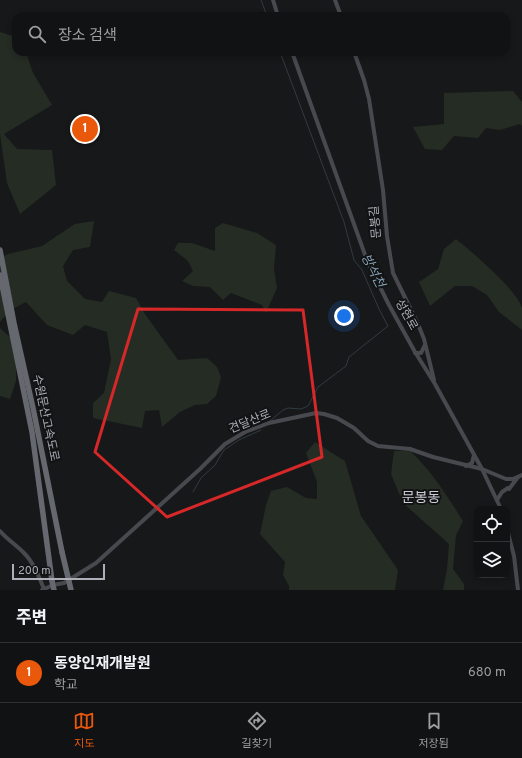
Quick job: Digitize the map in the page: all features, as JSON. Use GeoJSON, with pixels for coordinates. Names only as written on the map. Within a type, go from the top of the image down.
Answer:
{"type":"FeatureCollection","features":[{"type":"Feature","properties":{"kind":"highway","name":"수원문산고속도로"},"geometry":{"type":"LineString","coordinates":[[0,250],[14,323],[71,590]]}},
{"type":"Feature","properties":{"kind":"highway","name":"수원문산고속도로"},"geometry":{"type":"LineString","coordinates":[[0,275],[32,432],[54,590]]}},
{"type":"Feature","properties":{"kind":"street"},"geometry":{"type":"LineString","coordinates":[[273,0],[277,12]]}},
{"type":"Feature","properties":{"kind":"street"},"geometry":{"type":"LineString","coordinates":[[335,0],[339,12]]}},
{"type":"Feature","properties":{"kind":"street","name":"성현로"},"geometry":{"type":"LineString","coordinates":[[293,56],[368,263],[388,305],[474,454],[500,506]]}},
{"type":"Feature","properties":{"kind":"street","name":"문봉길"},"geometry":{"type":"LineString","coordinates":[[355,56],[369,99],[384,190],[387,236],[392,274],[418,324],[425,345],[434,384]]}},
{"type":"Feature","properties":{"kind":"street"},"geometry":{"type":"LineString","coordinates":[[415,352],[421,353],[425,345]]}},
{"type":"Feature","properties":{"kind":"street","name":"견달산로"},"geometry":{"type":"LineString","coordinates":[[43,590],[53,585],[64,583],[96,563],[200,469],[225,444],[245,432],[269,423],[316,413],[324,414],[337,418],[354,428],[368,441],[378,446],[410,449],[433,457],[482,469],[506,479],[520,476]]}},
{"type":"Feature","properties":{"kind":"street"},"geometry":{"type":"LineString","coordinates":[[466,466],[472,463],[474,454]]}},
{"type":"Feature","properties":{"kind":"street"},"geometry":{"type":"LineString","coordinates":[[497,500],[502,492],[509,489],[520,476]]}},
{"type":"Feature","properties":{"kind":"street"},"geometry":{"type":"LineString","coordinates":[[0,531],[7,540],[22,551],[28,558],[33,565],[43,590]]}},
{"type":"Feature","properties":{"kind":"street"},"geometry":{"type":"LineString","coordinates":[[510,541],[514,556],[518,590]]}},
{"type":"Feature","properties":{"kind":"highlighted area"},"geometry":{"type":"Polygon","coordinates":[[[138,309],[303,310],[322,457],[167,517],[95,452],[138,309]]]}},
{"type":"Feature","properties":{"kind":"shaded area"},"geometry":{"type":"Polygon","coordinates":[[[0,32],[12,36],[12,56],[27,56],[33,73],[52,105],[4,134],[17,149],[52,150],[56,185],[20,214],[7,183],[0,134],[0,32]]]}},
{"type":"Feature","properties":{"kind":"shaded area"},"geometry":{"type":"Polygon","coordinates":[[[513,91],[522,102],[522,126],[520,124],[500,130],[486,128],[478,138],[454,136],[442,150],[425,149],[413,127],[444,124],[444,93],[513,91]]]}},
{"type":"Feature","properties":{"kind":"shaded area"},"geometry":{"type":"Polygon","coordinates":[[[94,221],[90,247],[73,250],[63,266],[67,281],[85,299],[102,302],[109,291],[136,298],[145,314],[178,360],[207,358],[217,367],[221,377],[216,396],[207,404],[195,405],[180,412],[162,427],[159,410],[145,411],[142,428],[93,418],[93,403],[104,393],[111,359],[107,332],[85,325],[73,335],[47,325],[26,302],[9,311],[0,322],[0,258],[8,254],[42,246],[75,224],[94,221]]]}},
{"type":"Feature","properties":{"kind":"shaded area"},"geometry":{"type":"Polygon","coordinates":[[[223,223],[257,233],[276,245],[274,269],[277,288],[266,313],[262,305],[231,293],[223,300],[210,287],[193,286],[182,281],[193,271],[188,261],[174,250],[178,243],[192,243],[215,251],[215,228],[223,223]]]}},
{"type":"Feature","properties":{"kind":"shaded area"},"geometry":{"type":"Polygon","coordinates":[[[456,239],[493,272],[519,301],[522,308],[522,330],[499,312],[487,295],[472,286],[455,286],[430,306],[419,282],[438,269],[444,249],[456,239]]]}},
{"type":"Feature","properties":{"kind":"shaded area"},"geometry":{"type":"Polygon","coordinates":[[[0,328],[10,337],[16,365],[16,381],[10,399],[0,396],[0,328]]]}},
{"type":"Feature","properties":{"kind":"shaded area"},"geometry":{"type":"Polygon","coordinates":[[[315,442],[345,461],[361,516],[398,570],[395,590],[289,590],[289,586],[283,575],[285,562],[260,534],[266,505],[271,491],[287,487],[306,498],[317,499],[317,482],[306,453],[315,442]]]}},
{"type":"Feature","properties":{"kind":"shaded area"},"geometry":{"type":"Polygon","coordinates":[[[394,451],[410,451],[418,459],[439,484],[463,521],[456,535],[453,569],[464,584],[464,590],[443,590],[447,569],[449,544],[403,503],[391,474],[394,451]]]}},
{"type":"Feature","properties":{"kind":"waterway","name":"방석천"},"geometry":{"type":"LineString","coordinates":[[261,0],[266,12]]}},
{"type":"Feature","properties":{"kind":"waterway","name":"방석천"},"geometry":{"type":"LineString","coordinates":[[270,421],[283,410],[288,408],[301,409],[308,406],[318,387],[346,366],[349,357],[388,326],[362,270],[354,260],[344,222],[282,56]]}},
{"type":"Feature","properties":{"kind":"waterway","name":"방석천"},"geometry":{"type":"LineString","coordinates":[[193,492],[201,478],[215,465],[224,450],[239,440],[261,430]]}},
{"type":"Feature","properties":{"kind":"place","name":"동양인재개발원"},"geometry":{"type":"Point","coordinates":[85,129]}},
{"type":"Feature","properties":{"kind":"district","name":"문봉동"},"geometry":{"type":"Point","coordinates":[421,498]}}]}
